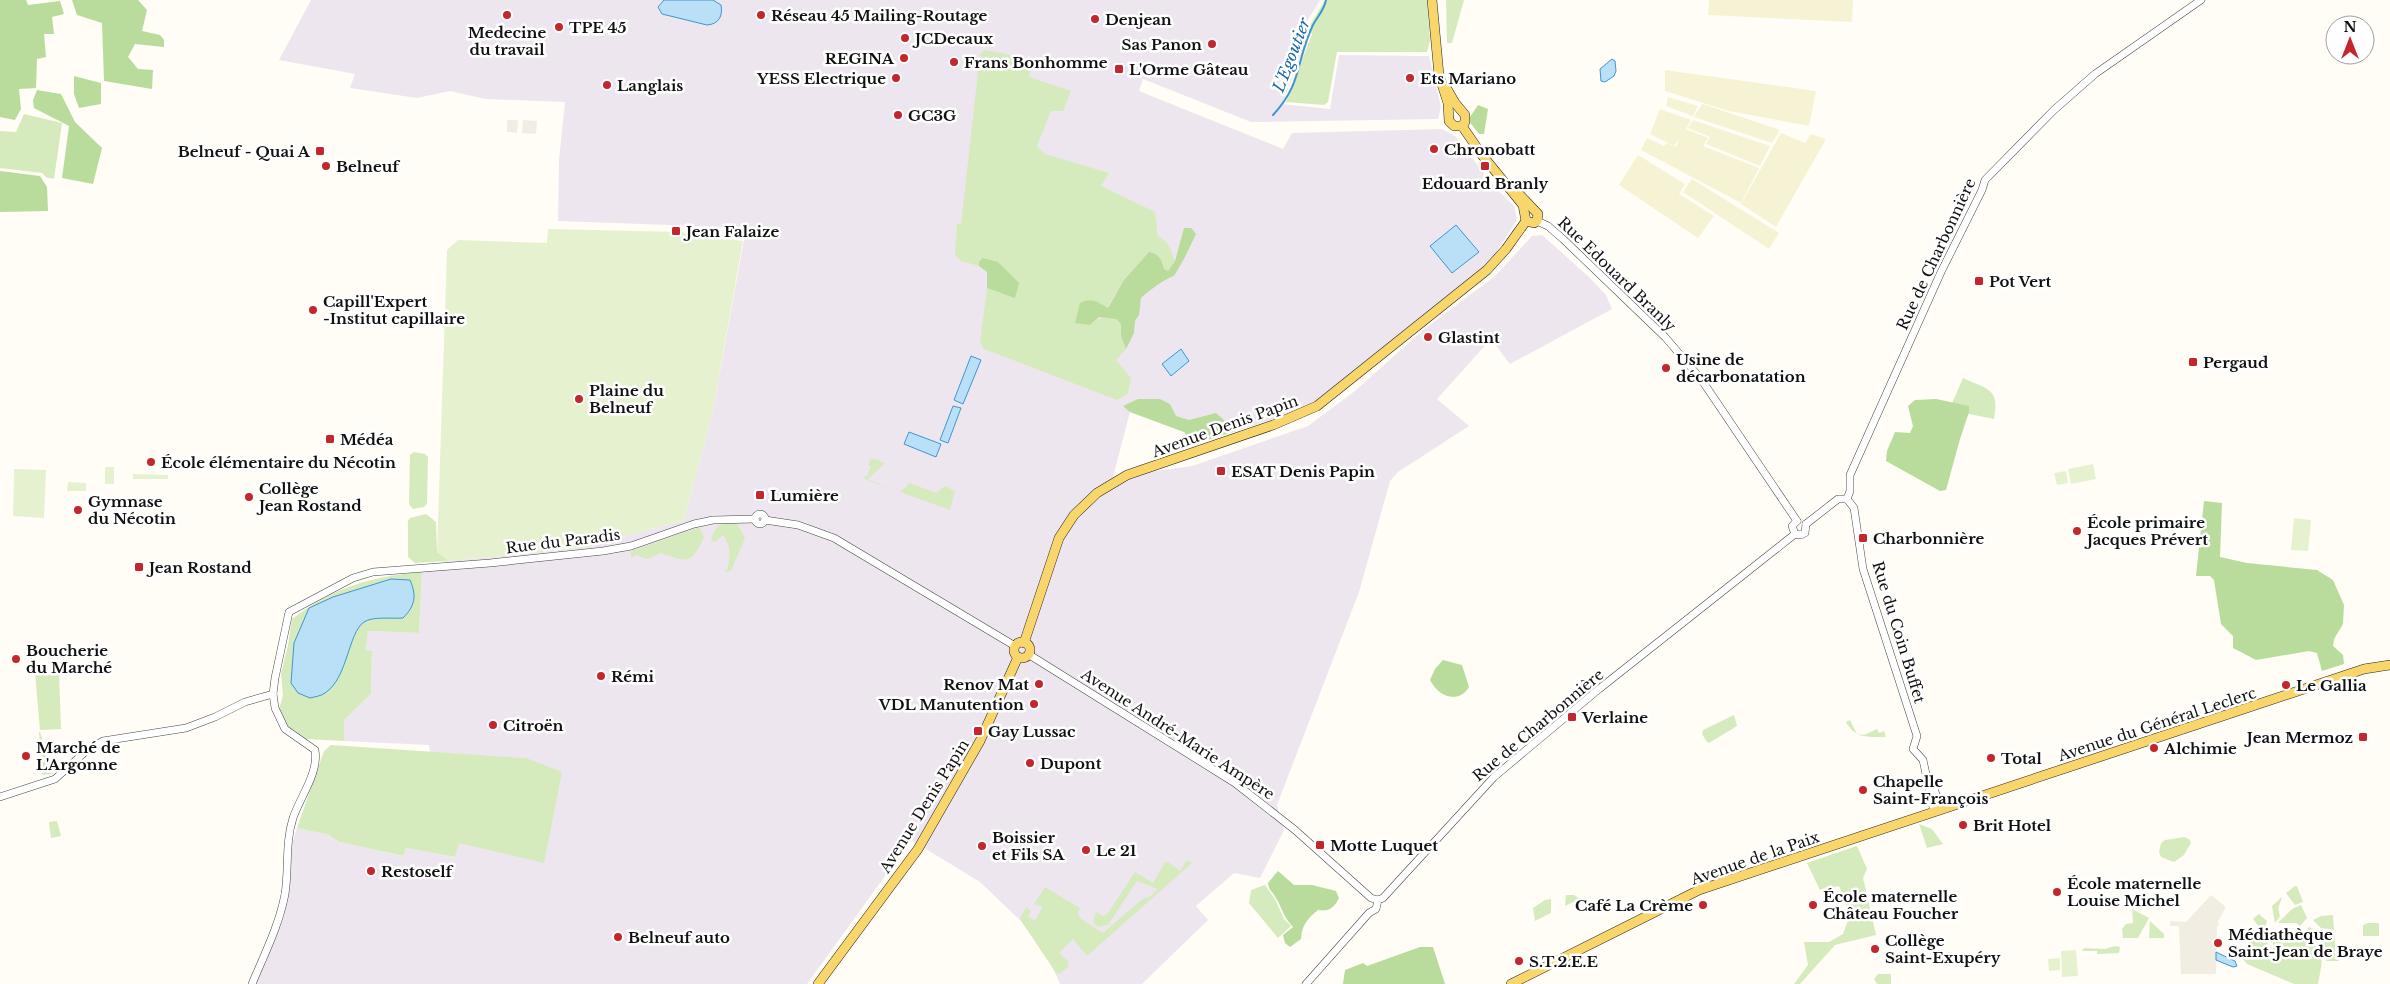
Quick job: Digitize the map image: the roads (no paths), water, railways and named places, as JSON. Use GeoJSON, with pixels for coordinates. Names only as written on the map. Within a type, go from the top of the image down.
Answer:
{"type":"FeatureCollection","features":[{"type":"Feature","properties":{"kind":"main road"},"geometry":{"type":"LineString","coordinates":[[1432,0],[1436,55],[1452,125],[1462,126],[1501,178],[1523,206],[1525,218],[1532,224],[1537,221],[1538,214],[1501,178]]}},
{"type":"Feature","properties":{"kind":"main road"},"geometry":{"type":"LineString","coordinates":[[1438,0],[1440,53],[1444,80],[1448,92],[1462,111],[1466,120],[1462,126]]}},
{"type":"Feature","properties":{"kind":"main road"},"geometry":{"type":"LineString","coordinates":[[1450,116],[1454,111],[1462,111]]}},
{"type":"Feature","properties":{"kind":"main road"},"geometry":{"type":"LineString","coordinates":[[1525,218],[1527,210],[1534,210]]}},
{"type":"Feature","properties":{"kind":"main road","name":"Avenue Denis Papin"},"geometry":{"type":"LineString","coordinates":[[1019,644],[1055,546],[1065,527],[1089,500],[1127,475],[1274,425],[1317,406],[1485,271],[1506,249],[1525,218]]}},
{"type":"Feature","properties":{"kind":"main road"},"geometry":{"type":"LineString","coordinates":[[1019,644],[1029,647],[1028,654],[1018,657],[1014,652],[1019,644]]}},
{"type":"Feature","properties":{"kind":"main road","name":"Avenue Denis Papin"},"geometry":{"type":"LineString","coordinates":[[818,984],[918,849],[980,741],[1018,657]]}},
{"type":"Feature","properties":{"kind":"main road","name":"Avenue du Général Leclerc"},"geometry":{"type":"LineString","coordinates":[[1937,811],[2364,669],[2390,665]]}},
{"type":"Feature","properties":{"kind":"main road","name":"Avenue de la Paix"},"geometry":{"type":"LineString","coordinates":[[1511,984],[1699,890],[1937,811]]}},
{"type":"Feature","properties":{"kind":"street","name":"Rue de Charbonnière"},"geometry":{"type":"LineString","coordinates":[[1847,499],[1850,491],[1850,475],[1985,180],[2053,111],[2094,74],[2201,0]]}},
{"type":"Feature","properties":{"kind":"street","name":"Rue Edouard Branly"},"geometry":{"type":"LineString","coordinates":[[1537,221],[1548,226],[1564,239],[1665,337],[1701,378],[1797,521]]}},
{"type":"Feature","properties":{"kind":"street"},"geometry":{"type":"LineString","coordinates":[[1806,524],[1797,521],[1792,526],[1795,534],[1805,533],[1806,524],[1838,499],[1847,499]]}},
{"type":"Feature","properties":{"kind":"street","name":"Rue du Coin Buffet"},"geometry":{"type":"LineString","coordinates":[[1847,499],[1854,508],[1863,569],[1917,736],[1914,747],[1923,760],[1937,811]]}},
{"type":"Feature","properties":{"kind":"street","name":"Rue du Paradis"},"geometry":{"type":"LineString","coordinates":[[273,694],[289,612],[354,578],[374,572],[603,552],[631,546],[694,524],[713,520],[755,519],[759,524],[765,520],[798,525],[834,538],[1019,644]]}},
{"type":"Feature","properties":{"kind":"street","name":"Rue de Charbonnière"},"geometry":{"type":"LineString","coordinates":[[1306,984],[1369,913],[1376,909],[1378,900],[1383,898],[1494,776],[1599,689],[1795,534]]}},
{"type":"Feature","properties":{"kind":"street","name":"Avenue André-Marie Ampère"},"geometry":{"type":"LineString","coordinates":[[1028,654],[1234,783],[1295,830],[1371,898],[1378,900]]}},
{"type":"Feature","properties":{"kind":"street"},"geometry":{"type":"LineString","coordinates":[[0,797],[55,779],[85,752],[103,742],[186,728],[215,717],[245,702],[273,694],[277,714],[285,729],[315,750],[316,761],[293,819],[286,861],[286,884],[280,915],[252,984]]}},
{"type":"Feature","properties":{"kind":"water"},"geometry":{"type":"Polygon","coordinates":[[[664,0],[713,0],[721,5],[721,16],[715,23],[707,25],[662,14],[658,7],[664,0]]]}},
{"type":"Feature","properties":{"kind":"water"},"geometry":{"type":"Polygon","coordinates":[[[1612,59],[1615,61],[1616,71],[1614,76],[1605,82],[1601,81],[1600,69],[1612,59]]]}},
{"type":"Feature","properties":{"kind":"water"},"geometry":{"type":"Polygon","coordinates":[[[1456,225],[1479,252],[1452,273],[1430,246],[1456,225]]]}},
{"type":"Feature","properties":{"kind":"water"},"geometry":{"type":"Polygon","coordinates":[[[1181,349],[1189,361],[1171,376],[1162,364],[1181,349]]]}},
{"type":"Feature","properties":{"kind":"water"},"geometry":{"type":"Polygon","coordinates":[[[971,356],[981,360],[963,404],[954,400],[971,356]]]}},
{"type":"Feature","properties":{"kind":"water"},"geometry":{"type":"Polygon","coordinates":[[[953,406],[961,408],[948,443],[940,440],[953,406]]]}},
{"type":"Feature","properties":{"kind":"water"},"geometry":{"type":"Polygon","coordinates":[[[909,432],[941,444],[936,457],[904,444],[909,432]]]}},
{"type":"Feature","properties":{"kind":"water"},"geometry":{"type":"Polygon","coordinates":[[[391,579],[410,580],[414,591],[414,600],[407,614],[403,618],[377,618],[364,622],[354,636],[339,677],[333,686],[323,694],[310,698],[298,693],[291,683],[294,643],[309,608],[333,597],[391,579]]]}},
{"type":"Feature","properties":{"kind":"water"},"geometry":{"type":"Polygon","coordinates":[[[2216,952],[2235,961],[2237,966],[2233,967],[2216,960],[2216,952]]]}},
{"type":"Feature","properties":{"kind":"waterway","name":"L'Egoutier"},"geometry":{"type":"LineString","coordinates":[[1273,115],[1294,83],[1307,40],[1324,8],[1326,0]]}},
{"type":"Feature","properties":{"kind":"place","name":"Medecine du travail"},"geometry":{"type":"Point","coordinates":[507,15]}},
{"type":"Feature","properties":{"kind":"place","name":"Réseau 45 Mailing-Routage"},"geometry":{"type":"Point","coordinates":[761,15]}},
{"type":"Feature","properties":{"kind":"place","name":"Denjean"},"geometry":{"type":"Point","coordinates":[1095,19]}},
{"type":"Feature","properties":{"kind":"place","name":"TPE 45"},"geometry":{"type":"Point","coordinates":[559,27]}},
{"type":"Feature","properties":{"kind":"place","name":"JCDecaux"},"geometry":{"type":"Point","coordinates":[905,38]}},
{"type":"Feature","properties":{"kind":"place","name":"Sas Panon"},"geometry":{"type":"Point","coordinates":[1212,44]}},
{"type":"Feature","properties":{"kind":"place","name":"REGINA"},"geometry":{"type":"Point","coordinates":[904,58]}},
{"type":"Feature","properties":{"kind":"place","name":"Frans Bonhomme"},"geometry":{"type":"Point","coordinates":[954,62]}},
{"type":"Feature","properties":{"kind":"place","name":"L'Orme Gâteau"},"geometry":{"type":"Point","coordinates":[1119,69]}},
{"type":"Feature","properties":{"kind":"place","name":"YESS Electrique"},"geometry":{"type":"Point","coordinates":[896,78]}},
{"type":"Feature","properties":{"kind":"place","name":"Ets Mariano"},"geometry":{"type":"Point","coordinates":[1410,78]}},
{"type":"Feature","properties":{"kind":"place","name":"Langlais"},"geometry":{"type":"Point","coordinates":[607,85]}},
{"type":"Feature","properties":{"kind":"place","name":"GC3G"},"geometry":{"type":"Point","coordinates":[898,115]}},
{"type":"Feature","properties":{"kind":"place","name":"Chronobatt"},"geometry":{"type":"Point","coordinates":[1434,149]}},
{"type":"Feature","properties":{"kind":"place","name":"Belneuf - Quai A"},"geometry":{"type":"Point","coordinates":[320,151]}},
{"type":"Feature","properties":{"kind":"place","name":"Belneuf"},"geometry":{"type":"Point","coordinates":[326,166]}},
{"type":"Feature","properties":{"kind":"place","name":"Edouard Branly"},"geometry":{"type":"Point","coordinates":[1485,166]}},
{"type":"Feature","properties":{"kind":"place","name":"Jean Falaize"},"geometry":{"type":"Point","coordinates":[676,231]}},
{"type":"Feature","properties":{"kind":"place","name":"Pot Vert"},"geometry":{"type":"Point","coordinates":[1979,281]}},
{"type":"Feature","properties":{"kind":"place","name":"Capill'Expert -Institut capillaire"},"geometry":{"type":"Point","coordinates":[313,310]}},
{"type":"Feature","properties":{"kind":"place","name":"Glastint"},"geometry":{"type":"Point","coordinates":[1428,337]}},
{"type":"Feature","properties":{"kind":"place","name":"Pergaud"},"geometry":{"type":"Point","coordinates":[2193,362]}},
{"type":"Feature","properties":{"kind":"place","name":"Usine de décarbonatation"},"geometry":{"type":"Point","coordinates":[1666,368]}},
{"type":"Feature","properties":{"kind":"place","name":"Plaine du Belneuf"},"geometry":{"type":"Point","coordinates":[579,399]}},
{"type":"Feature","properties":{"kind":"place","name":"Médéa"},"geometry":{"type":"Point","coordinates":[330,439]}},
{"type":"Feature","properties":{"kind":"place","name":"École élémentaire du Nécotin"},"geometry":{"type":"Point","coordinates":[151,462]}},
{"type":"Feature","properties":{"kind":"place","name":"ESAT Denis Papin"},"geometry":{"type":"Point","coordinates":[1221,471]}},
{"type":"Feature","properties":{"kind":"place","name":"Lumière"},"geometry":{"type":"Point","coordinates":[760,495]}},
{"type":"Feature","properties":{"kind":"place","name":"Collège Jean Rostand"},"geometry":{"type":"Point","coordinates":[249,497]}},
{"type":"Feature","properties":{"kind":"place","name":"Gymnase du Nécotin"},"geometry":{"type":"Point","coordinates":[78,510]}},
{"type":"Feature","properties":{"kind":"place","name":"École primaire Jacques Prévert"},"geometry":{"type":"Point","coordinates":[2077,531]}},
{"type":"Feature","properties":{"kind":"place","name":"Charbonnière"},"geometry":{"type":"Point","coordinates":[1863,538]}},
{"type":"Feature","properties":{"kind":"place","name":"Jean Rostand"},"geometry":{"type":"Point","coordinates":[139,567]}},
{"type":"Feature","properties":{"kind":"place","name":"Boucherie du Marché"},"geometry":{"type":"Point","coordinates":[16,659]}},
{"type":"Feature","properties":{"kind":"place","name":"Rémi"},"geometry":{"type":"Point","coordinates":[601,676]}},
{"type":"Feature","properties":{"kind":"place","name":"Renov Mat"},"geometry":{"type":"Point","coordinates":[1039,684]}},
{"type":"Feature","properties":{"kind":"place","name":"Le Gallia"},"geometry":{"type":"Point","coordinates":[2286,685]}},
{"type":"Feature","properties":{"kind":"place","name":"VDL Manutention"},"geometry":{"type":"Point","coordinates":[1034,704]}},
{"type":"Feature","properties":{"kind":"place","name":"Verlaine"},"geometry":{"type":"Point","coordinates":[1572,717]}},
{"type":"Feature","properties":{"kind":"place","name":"Citroën"},"geometry":{"type":"Point","coordinates":[493,725]}},
{"type":"Feature","properties":{"kind":"place","name":"Gay Lussac"},"geometry":{"type":"Point","coordinates":[978,731]}},
{"type":"Feature","properties":{"kind":"place","name":"Jean Mermoz"},"geometry":{"type":"Point","coordinates":[2363,737]}},
{"type":"Feature","properties":{"kind":"place","name":"Alchimie"},"geometry":{"type":"Point","coordinates":[2154,748]}},
{"type":"Feature","properties":{"kind":"place","name":"Marché de L'Argonne"},"geometry":{"type":"Point","coordinates":[26,756]}},
{"type":"Feature","properties":{"kind":"place","name":"Total"},"geometry":{"type":"Point","coordinates":[1991,758]}},
{"type":"Feature","properties":{"kind":"place","name":"Dupont"},"geometry":{"type":"Point","coordinates":[1030,763]}},
{"type":"Feature","properties":{"kind":"place","name":"Chapelle Saint-François"},"geometry":{"type":"Point","coordinates":[1863,790]}},
{"type":"Feature","properties":{"kind":"place","name":"Brit Hotel"},"geometry":{"type":"Point","coordinates":[1963,825]}},
{"type":"Feature","properties":{"kind":"place","name":"Motte Luquet"},"geometry":{"type":"Point","coordinates":[1320,845]}},
{"type":"Feature","properties":{"kind":"place","name":"Boissier et Fils SA"},"geometry":{"type":"Point","coordinates":[982,846]}},
{"type":"Feature","properties":{"kind":"place","name":"Le 21"},"geometry":{"type":"Point","coordinates":[1086,850]}},
{"type":"Feature","properties":{"kind":"place","name":"Restoself"},"geometry":{"type":"Point","coordinates":[371,871]}},
{"type":"Feature","properties":{"kind":"place","name":"École maternelle Louise Michel"},"geometry":{"type":"Point","coordinates":[2057,892]}},
{"type":"Feature","properties":{"kind":"place","name":"Café La Crème"},"geometry":{"type":"Point","coordinates":[1703,905]}},
{"type":"Feature","properties":{"kind":"place","name":"École maternelle Château Foucher"},"geometry":{"type":"Point","coordinates":[1813,905]}},
{"type":"Feature","properties":{"kind":"place","name":"Belneuf auto"},"geometry":{"type":"Point","coordinates":[618,937]}},
{"type":"Feature","properties":{"kind":"place","name":"Médiathèque Saint-Jean de Braye"},"geometry":{"type":"Point","coordinates":[2218,943]}},
{"type":"Feature","properties":{"kind":"place","name":"Collège Saint-Exupéry"},"geometry":{"type":"Point","coordinates":[1875,949]}},
{"type":"Feature","properties":{"kind":"place","name":"S.T.2.E.E"},"geometry":{"type":"Point","coordinates":[1519,961]}}]}
